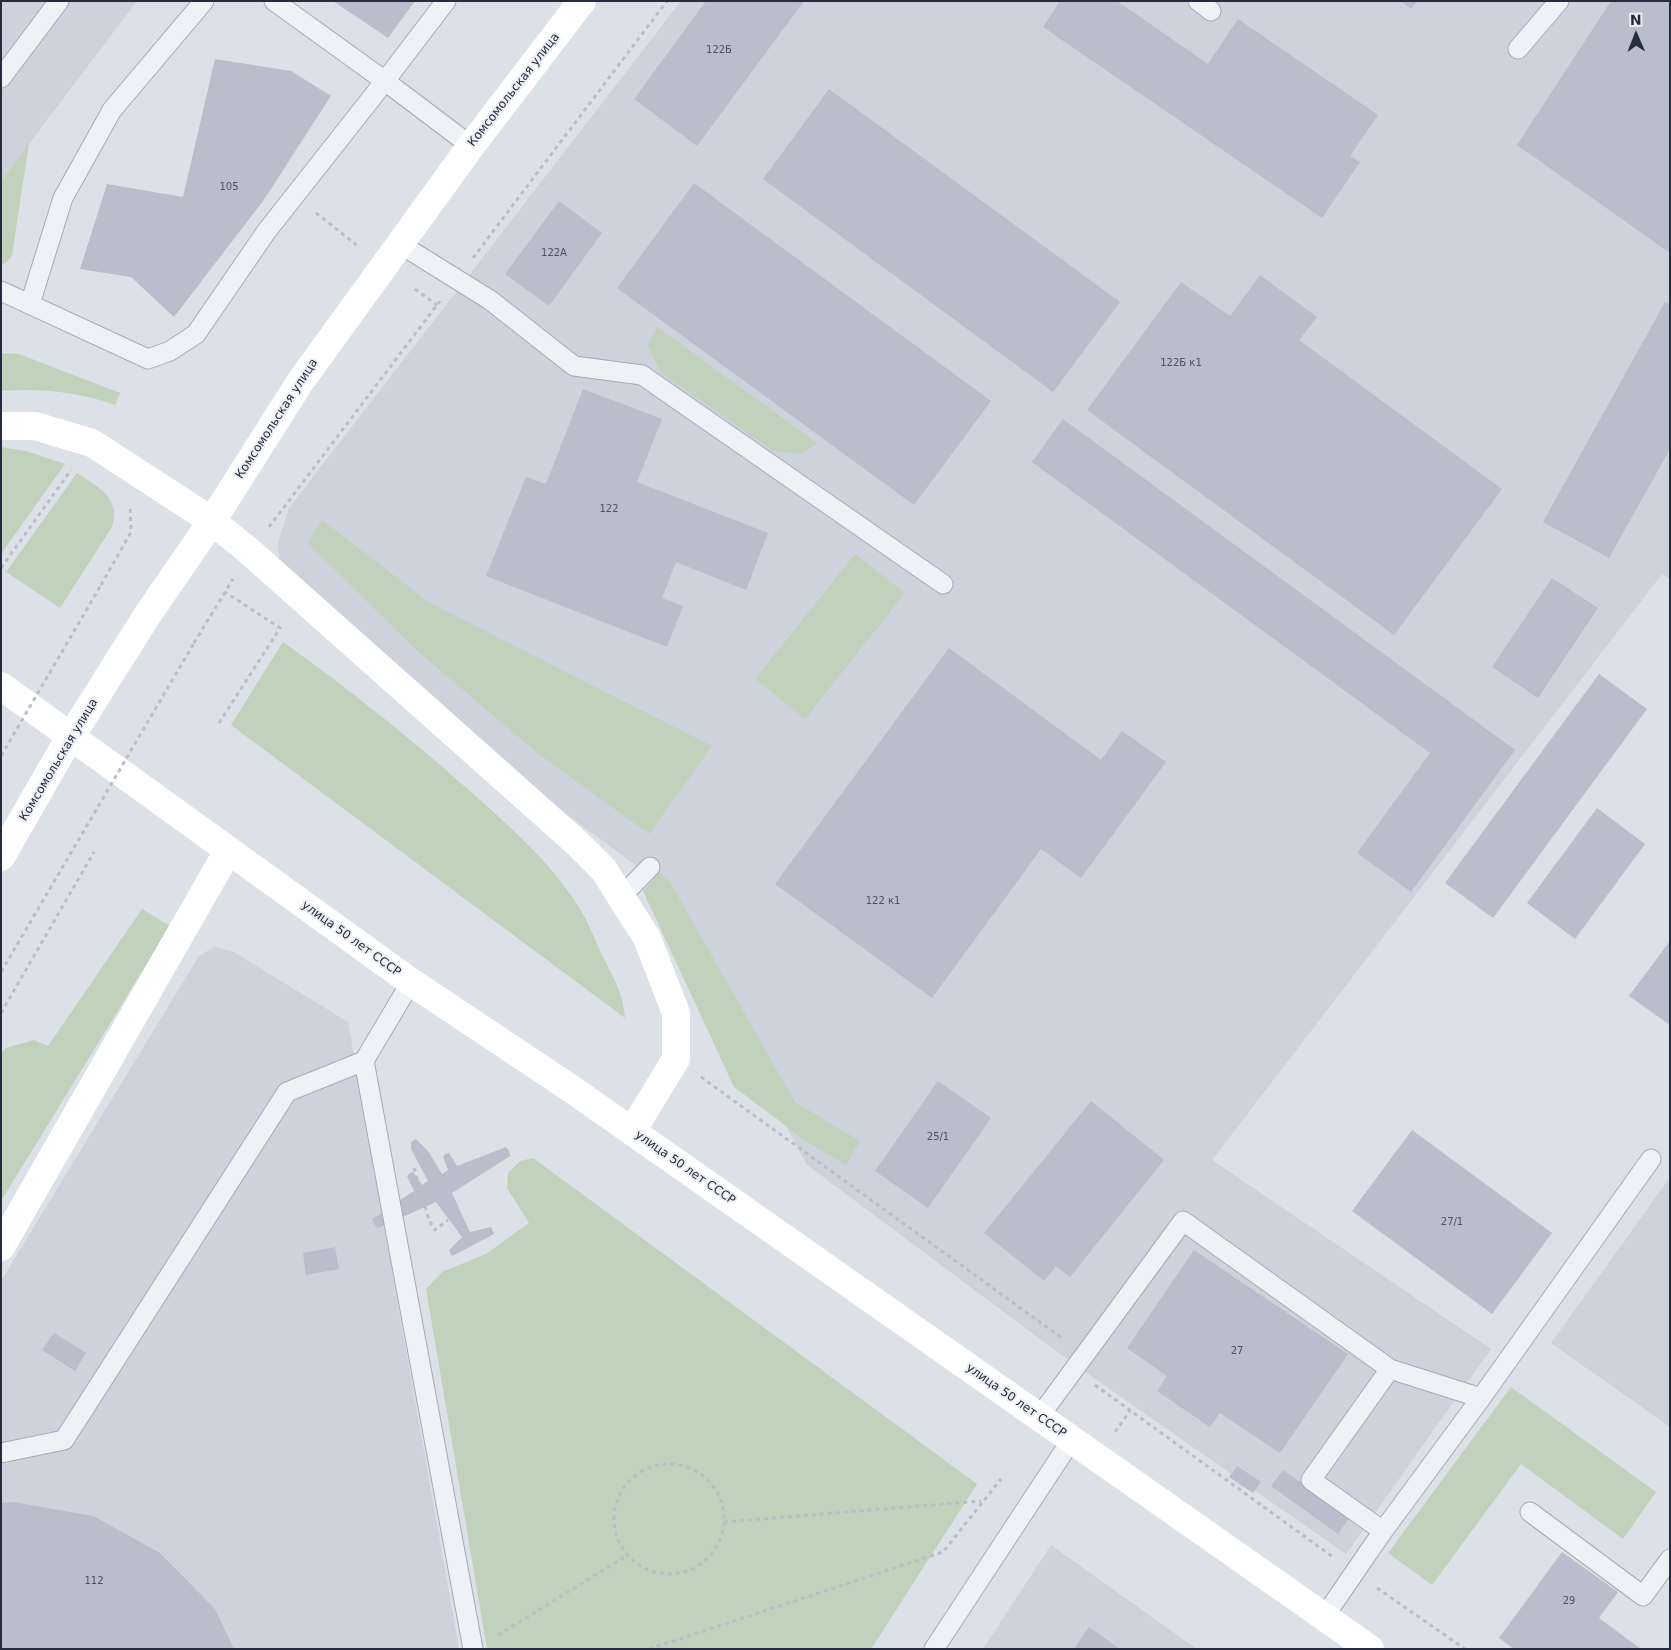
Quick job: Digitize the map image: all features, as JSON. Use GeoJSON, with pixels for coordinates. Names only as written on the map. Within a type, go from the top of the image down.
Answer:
{"type":"FeatureCollection","features":[{"type":"Feature","properties":{"kind":"main road","name":"Комсомольская улица"},"geometry":{"type":"LineString","coordinates":[[1,857],[63,749],[148,614],[212,521],[300,382],[471,146],[582,1]]}},
{"type":"Feature","properties":{"kind":"main road"},"geometry":{"type":"LineString","coordinates":[[1,426],[35,426],[92,442],[212,521],[250,552],[577,843],[604,870],[647,938],[676,1013],[676,1059],[632,1131]]}},
{"type":"Feature","properties":{"kind":"main road","name":"улица 50 лет СССР"},"geometry":{"type":"LineString","coordinates":[[1,686],[411,982],[632,1131],[1370,1649]]}},
{"type":"Feature","properties":{"kind":"main road"},"geometry":{"type":"LineString","coordinates":[[1,1247],[228,851]]}},
{"type":"Feature","properties":{"kind":"lane"},"geometry":{"type":"LineString","coordinates":[[1,78],[59,1]]}},
{"type":"Feature","properties":{"kind":"lane"},"geometry":{"type":"LineString","coordinates":[[30,304],[63,198],[112,110],[204,1]]}},
{"type":"Feature","properties":{"kind":"lane"},"geometry":{"type":"LineString","coordinates":[[274,1],[471,146]]}},
{"type":"Feature","properties":{"kind":"lane"},"geometry":{"type":"LineString","coordinates":[[1,291],[148,359],[170,351],[196,334],[266,232],[446,1]]}},
{"type":"Feature","properties":{"kind":"lane"},"geometry":{"type":"LineString","coordinates":[[1518,49],[1560,1]]}},
{"type":"Feature","properties":{"kind":"lane"},"geometry":{"type":"LineString","coordinates":[[400,244],[490,300],[574,366],[642,375],[942,584]]}},
{"type":"Feature","properties":{"kind":"lane"},"geometry":{"type":"LineString","coordinates":[[620,898],[650,867]]}},
{"type":"Feature","properties":{"kind":"lane"},"geometry":{"type":"LineString","coordinates":[[1,1453],[64,1440],[287,1092],[364,1061],[411,982]]}},
{"type":"Feature","properties":{"kind":"lane"},"geometry":{"type":"LineString","coordinates":[[364,1061],[473,1649]]}},
{"type":"Feature","properties":{"kind":"lane"},"geometry":{"type":"LineString","coordinates":[[1324,1617],[1383,1531],[1481,1398],[1651,1159]]}},
{"type":"Feature","properties":{"kind":"lane"},"geometry":{"type":"LineString","coordinates":[[1039,1417],[1184,1221],[1390,1369],[1481,1398]]}},
{"type":"Feature","properties":{"kind":"lane"},"geometry":{"type":"LineString","coordinates":[[1383,1531],[1312,1480],[1390,1369]]}},
{"type":"Feature","properties":{"kind":"lane"},"geometry":{"type":"LineString","coordinates":[[934,1649],[1072,1440]]}},
{"type":"Feature","properties":{"kind":"lane"},"geometry":{"type":"LineString","coordinates":[[1530,1512],[1643,1596],[1670,1559]]}},
{"type":"Feature","properties":{"kind":"path"},"geometry":{"type":"LineString","coordinates":[[1,972],[194,643],[250,552],[667,1]]}},
{"type":"Feature","properties":{"kind":"path"},"geometry":{"type":"LineString","coordinates":[[1,568],[73,467]]}},
{"type":"Feature","properties":{"kind":"path"},"geometry":{"type":"LineString","coordinates":[[1,756],[131,532],[130,506],[126,500]]}},
{"type":"Feature","properties":{"kind":"path"},"geometry":{"type":"LineString","coordinates":[[219,723],[280,628],[225,592]]}},
{"type":"Feature","properties":{"kind":"path"},"geometry":{"type":"LineString","coordinates":[[1,1014],[94,852]]}},
{"type":"Feature","properties":{"kind":"path"},"geometry":{"type":"LineString","coordinates":[[429,1220],[435,1230],[448,1220]]}},
{"type":"Feature","properties":{"kind":"path"},"geometry":{"type":"LineString","coordinates":[[678,1465],[703,1475],[715,1488],[723,1504],[724,1522],[720,1540],[710,1556],[696,1567],[679,1573],[660,1573],[643,1567],[628,1555],[619,1540],[615,1522],[617,1504],[624,1488],[636,1475],[652,1466],[678,1465]]}},
{"type":"Feature","properties":{"kind":"path"},"geometry":{"type":"LineString","coordinates":[[649,1649],[943,1552],[982,1501],[1001,1480]]}},
{"type":"Feature","properties":{"kind":"path"},"geometry":{"type":"LineString","coordinates":[[724,1522],[982,1501]]}},
{"type":"Feature","properties":{"kind":"path"},"geometry":{"type":"LineString","coordinates":[[493,1638],[628,1555]]}},
{"type":"Feature","properties":{"kind":"shaded area"},"geometry":{"type":"Polygon","coordinates":[[[1,1],[137,1],[1,181],[1,1]]]}},
{"type":"Feature","properties":{"kind":"shaded area"},"geometry":{"type":"Polygon","coordinates":[[[681,1],[1670,1],[1670,579],[1662,574],[1212,1160],[1491,1349],[1346,1554],[1064,1357],[807,1165],[653,878],[508,771],[280,568],[278,542],[289,508],[681,1]]]}},
{"type":"Feature","properties":{"kind":"shaded area"},"geometry":{"type":"Polygon","coordinates":[[[214,947],[232,951],[348,1022],[459,1649],[1,1649],[1,1281],[199,956],[214,947]]]}},
{"type":"Feature","properties":{"kind":"shaded area"},"geometry":{"type":"Polygon","coordinates":[[[1670,1177],[1670,1427],[1551,1343],[1670,1177]]]}},
{"type":"Feature","properties":{"kind":"shaded area"},"geometry":{"type":"Polygon","coordinates":[[[1051,1545],[1197,1649],[983,1649],[1051,1545]]]}},
{"type":"Feature","properties":{"kind":"green space"},"geometry":{"type":"Polygon","coordinates":[[[29,143],[12,255],[6,263],[1,264],[1,181],[29,143]]]}},
{"type":"Feature","properties":{"kind":"green space"},"geometry":{"type":"Polygon","coordinates":[[[657,327],[817,443],[801,454],[773,451],[660,372],[648,346],[657,327]]]}},
{"type":"Feature","properties":{"kind":"green space"},"geometry":{"type":"Polygon","coordinates":[[[1,353],[19,354],[120,393],[115,405],[59,392],[1,391],[1,353]]]}},
{"type":"Feature","properties":{"kind":"green space"},"geometry":{"type":"Polygon","coordinates":[[[1,447],[26,451],[65,464],[1,554],[1,447]]]}},
{"type":"Feature","properties":{"kind":"green space"},"geometry":{"type":"Polygon","coordinates":[[[77,473],[93,483],[106,495],[114,509],[114,517],[112,527],[60,608],[6,572],[77,473]]]}},
{"type":"Feature","properties":{"kind":"green space"},"geometry":{"type":"Polygon","coordinates":[[[322,520],[430,603],[712,746],[649,834],[536,752],[414,648],[308,543],[322,520]]]}},
{"type":"Feature","properties":{"kind":"green space"},"geometry":{"type":"Polygon","coordinates":[[[855,554],[905,593],[805,719],[755,679],[855,554]]]}},
{"type":"Feature","properties":{"kind":"green space"},"geometry":{"type":"Polygon","coordinates":[[[283,642],[355,695],[425,752],[498,816],[539,856],[575,901],[590,927],[617,985],[625,1018],[231,725],[283,642]]]}},
{"type":"Feature","properties":{"kind":"green space"},"geometry":{"type":"Polygon","coordinates":[[[659,873],[670,882],[795,1102],[860,1141],[846,1165],[806,1141],[734,1087],[643,891],[659,873]]]}},
{"type":"Feature","properties":{"kind":"green space"},"geometry":{"type":"Polygon","coordinates":[[[142,909],[170,926],[1,1201],[1,1052],[6,1048],[34,1040],[48,1046],[142,909]]]}},
{"type":"Feature","properties":{"kind":"green space"},"geometry":{"type":"Polygon","coordinates":[[[533,1158],[977,1484],[871,1649],[487,1649],[426,1289],[442,1272],[486,1254],[529,1223],[507,1188],[508,1173],[520,1161],[533,1158]]]}},
{"type":"Feature","properties":{"kind":"green space"},"geometry":{"type":"Polygon","coordinates":[[[1511,1387],[1656,1492],[1623,1539],[1521,1464],[1432,1585],[1388,1553],[1511,1387]]]}},
{"type":"Feature","properties":{"kind":"building"},"geometry":{"type":"Polygon","coordinates":[[[333,1],[415,1],[388,38],[333,1]]]}},
{"type":"Feature","properties":{"kind":"building"},"geometry":{"type":"Polygon","coordinates":[[[706,1],[804,1],[697,146],[634,99],[706,1]]]}},
{"type":"Feature","properties":{"kind":"building"},"geometry":{"type":"Polygon","coordinates":[[[1060,1],[1117,1],[1208,64],[1238,19],[1378,115],[1350,156],[1360,162],[1322,218],[1043,27],[1060,1]]]}},
{"type":"Feature","properties":{"kind":"building"},"geometry":{"type":"Polygon","coordinates":[[[1401,1],[1417,1],[1411,9],[1401,1]]]}},
{"type":"Feature","properties":{"kind":"building"},"geometry":{"type":"Polygon","coordinates":[[[1611,1],[1670,1],[1670,253],[1517,145],[1611,1]]]}},
{"type":"Feature","properties":{"kind":"building"},"geometry":{"type":"Polygon","coordinates":[[[215,59],[291,71],[331,96],[263,201],[174,317],[131,277],[80,269],[107,184],[183,197],[215,59]]]}},
{"type":"Feature","properties":{"kind":"building"},"geometry":{"type":"Polygon","coordinates":[[[829,89],[1120,302],[1053,392],[763,179],[829,89]]]}},
{"type":"Feature","properties":{"kind":"building"},"geometry":{"type":"Polygon","coordinates":[[[694,183],[991,401],[914,505],[617,288],[694,183]]]}},
{"type":"Feature","properties":{"kind":"building"},"geometry":{"type":"Polygon","coordinates":[[[559,201],[602,233],[549,306],[505,274],[559,201]]]}},
{"type":"Feature","properties":{"kind":"building"},"geometry":{"type":"Polygon","coordinates":[[[1260,275],[1317,317],[1299,340],[1502,489],[1394,635],[1087,410],[1181,282],[1230,316],[1260,275]]]}},
{"type":"Feature","properties":{"kind":"building"},"geometry":{"type":"Polygon","coordinates":[[[1665,302],[1670,305],[1670,449],[1609,558],[1543,522],[1665,302]]]}},
{"type":"Feature","properties":{"kind":"building"},"geometry":{"type":"Polygon","coordinates":[[[583,389],[662,419],[637,482],[768,533],[746,590],[676,562],[662,598],[683,606],[667,647],[486,576],[526,477],[546,484],[583,389]]]}},
{"type":"Feature","properties":{"kind":"building"},"geometry":{"type":"Polygon","coordinates":[[[1063,419],[1515,750],[1411,892],[1357,853],[1430,753],[1032,462],[1063,419]]]}},
{"type":"Feature","properties":{"kind":"building"},"geometry":{"type":"Polygon","coordinates":[[[1552,578],[1598,608],[1538,698],[1492,667],[1552,578]]]}},
{"type":"Feature","properties":{"kind":"building"},"geometry":{"type":"Polygon","coordinates":[[[949,648],[1101,760],[1122,731],[1166,762],[1081,878],[1041,849],[932,998],[775,884],[949,648]]]}},
{"type":"Feature","properties":{"kind":"building"},"geometry":{"type":"Polygon","coordinates":[[[1599,674],[1647,709],[1493,918],[1445,883],[1599,674]]]}},
{"type":"Feature","properties":{"kind":"building"},"geometry":{"type":"Polygon","coordinates":[[[1597,808],[1645,844],[1575,939],[1527,903],[1597,808]]]}},
{"type":"Feature","properties":{"kind":"building"},"geometry":{"type":"Polygon","coordinates":[[[1670,941],[1670,1025],[1629,996],[1670,941]]]}},
{"type":"Feature","properties":{"kind":"building"},"geometry":{"type":"Polygon","coordinates":[[[938,1081],[991,1118],[928,1208],[875,1171],[938,1081]]]}},
{"type":"Feature","properties":{"kind":"building"},"geometry":{"type":"Polygon","coordinates":[[[1091,1101],[1164,1160],[1070,1277],[1056,1266],[1044,1281],[984,1233],[1091,1101]]]}},
{"type":"Feature","properties":{"kind":"building"},"geometry":{"type":"Polygon","coordinates":[[[1412,1130],[1552,1233],[1492,1314],[1352,1211],[1412,1130]]]}},
{"type":"Feature","properties":{"kind":"building"},"geometry":{"type":"Polygon","coordinates":[[[416,1139],[428,1151],[442,1174],[448,1170],[443,1157],[445,1154],[449,1153],[457,1166],[506,1147],[510,1156],[452,1193],[470,1232],[491,1227],[494,1234],[452,1256],[449,1250],[462,1237],[436,1202],[378,1228],[374,1224],[372,1219],[414,1191],[407,1176],[410,1173],[413,1172],[422,1185],[428,1181],[411,1149],[411,1142],[416,1139]]]}},
{"type":"Feature","properties":{"kind":"building"},"geometry":{"type":"Polygon","coordinates":[[[335,1247],[339,1269],[306,1275],[303,1253],[335,1247]]]}},
{"type":"Feature","properties":{"kind":"building"},"geometry":{"type":"Polygon","coordinates":[[[1194,1250],[1348,1354],[1280,1453],[1220,1413],[1210,1427],[1157,1391],[1167,1376],[1127,1348],[1194,1250]]]}},
{"type":"Feature","properties":{"kind":"building"},"geometry":{"type":"Polygon","coordinates":[[[54,1333],[86,1353],[75,1371],[42,1350],[54,1333]]]}},
{"type":"Feature","properties":{"kind":"building"},"geometry":{"type":"Polygon","coordinates":[[[1237,1466],[1261,1482],[1253,1493],[1229,1477],[1237,1466]]]}},
{"type":"Feature","properties":{"kind":"building"},"geometry":{"type":"Polygon","coordinates":[[[1283,1470],[1350,1517],[1338,1534],[1271,1486],[1283,1470]]]}},
{"type":"Feature","properties":{"kind":"building"},"geometry":{"type":"Polygon","coordinates":[[[13,1502],[93,1516],[160,1553],[215,1609],[234,1649],[1,1649],[1,1503],[13,1502]]]}},
{"type":"Feature","properties":{"kind":"building"},"geometry":{"type":"Polygon","coordinates":[[[1562,1552],[1618,1592],[1599,1618],[1641,1649],[1514,1649],[1499,1638],[1562,1552]]]}},
{"type":"Feature","properties":{"kind":"building"},"geometry":{"type":"Polygon","coordinates":[[[1089,1627],[1120,1649],[1074,1649],[1089,1627]]]}}]}
